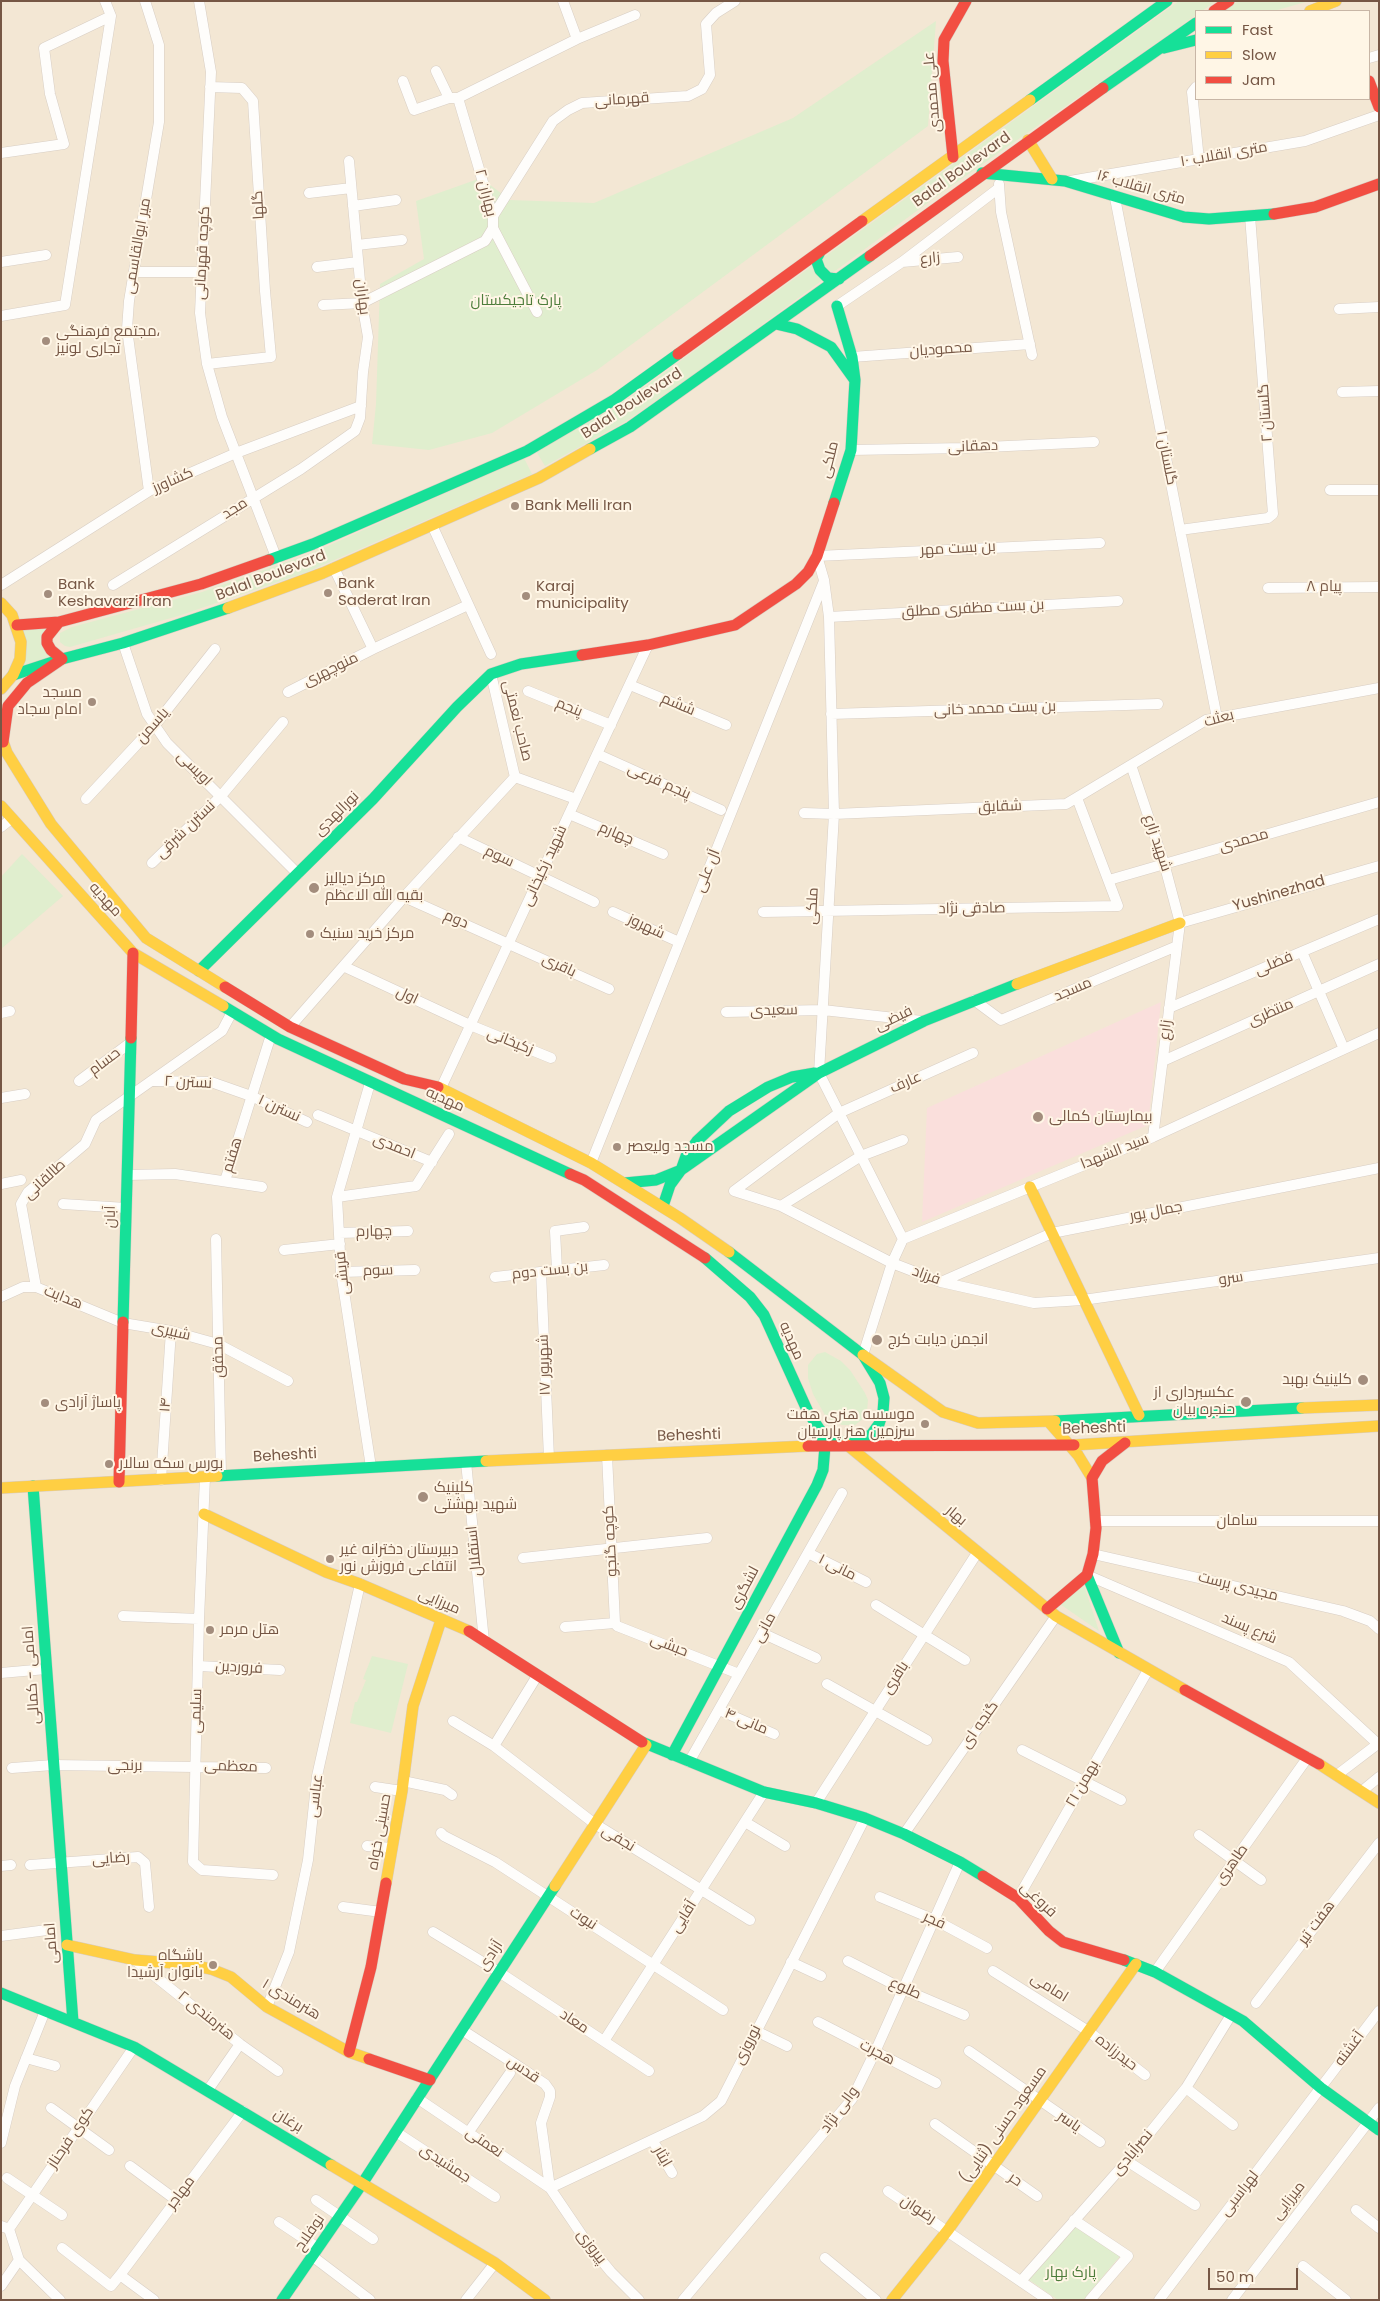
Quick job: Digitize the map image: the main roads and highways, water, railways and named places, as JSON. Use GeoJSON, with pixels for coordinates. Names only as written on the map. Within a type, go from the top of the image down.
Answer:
{"type":"FeatureCollection","features":[{"type":"Feature","properties":{"kind":"main road","name":"علی محمدی"},"geometry":{"type":"LineString","coordinates":[[953,157],[943,60],[944,40],[958,12],[966,1]]}},
{"type":"Feature","properties":{"kind":"main road","name":"Balal Boulevard"},"geometry":{"type":"LineString","coordinates":[[17,625],[60,622],[201,584],[313,544],[527,451],[614,400],[819,254],[1167,1]]}},
{"type":"Feature","properties":{"kind":"main road"},"geometry":{"type":"LineString","coordinates":[[1216,10],[1229,1]]}},
{"type":"Feature","properties":{"kind":"main road"},"geometry":{"type":"LineString","coordinates":[[1313,10],[1337,1]]}},
{"type":"Feature","properties":{"kind":"main road","name":"Balal Boulevard"},"geometry":{"type":"LineString","coordinates":[[13,675],[62,659],[123,643],[210,614],[334,568],[539,478],[630,427],[839,279],[1028,140],[1195,24]]}},
{"type":"Feature","properties":{"kind":"main road"},"geometry":{"type":"LineString","coordinates":[[1156,50],[1195,40]]}},
{"type":"Feature","properties":{"kind":"main road"},"geometry":{"type":"LineString","coordinates":[[1370,84],[1379,107]]}},
{"type":"Feature","properties":{"kind":"main road"},"geometry":{"type":"LineString","coordinates":[[1028,140],[1052,179]]}},
{"type":"Feature","properties":{"kind":"main road","name":"۱۶ متری انقلاب"},"geometry":{"type":"LineString","coordinates":[[982,173],[1052,179],[1184,217],[1209,219],[1250,216],[1315,207],[1379,184]]}},
{"type":"Feature","properties":{"kind":"main road"},"geometry":{"type":"LineString","coordinates":[[819,254],[816,259],[820,270],[828,278],[839,279]]}},
{"type":"Feature","properties":{"kind":"main road","name":"ملکی"},"geometry":{"type":"LineString","coordinates":[[819,551],[851,450],[855,380],[852,356],[837,306]]}},
{"type":"Feature","properties":{"kind":"main road"},"geometry":{"type":"LineString","coordinates":[[776,324],[797,329],[830,347],[855,380]]}},
{"type":"Feature","properties":{"kind":"main road","name":"صاحب نعمتی"},"geometry":{"type":"LineString","coordinates":[[490,674],[521,664],[648,645],[735,625],[796,584],[808,572],[819,551]]}},
{"type":"Feature","properties":{"kind":"main road"},"geometry":{"type":"LineString","coordinates":[[1,604],[12,615],[17,625],[21,642],[20,659],[13,675],[1,689]]}},
{"type":"Feature","properties":{"kind":"main road"},"geometry":{"type":"LineString","coordinates":[[3,745],[8,706],[27,683],[62,659],[51,650],[47,643],[47,637],[60,622]]}},
{"type":"Feature","properties":{"kind":"main road","name":"نورالهدی"},"geometry":{"type":"LineString","coordinates":[[199,971],[373,799],[490,674]]}},
{"type":"Feature","properties":{"kind":"main road","name":"مهدیه"},"geometry":{"type":"LineString","coordinates":[[3,745],[51,824],[146,938],[290,1027],[404,1079],[441,1088],[591,1163],[663,1206],[724,1248],[863,1355]]}},
{"type":"Feature","properties":{"kind":"main road","name":"مهدیه"},"geometry":{"type":"LineString","coordinates":[[1,806],[133,953],[271,1035],[370,1083],[584,1180],[700,1254],[737,1284],[760,1310],[808,1412],[820,1430],[833,1441],[846,1444]]}},
{"type":"Feature","properties":{"kind":"main road","name":"فیضی"},"geometry":{"type":"LineString","coordinates":[[663,1206],[670,1185],[681,1170],[819,1073],[924,1021],[974,1000],[1180,923]]}},
{"type":"Feature","properties":{"kind":"main road","name":"آبان"},"geometry":{"type":"LineString","coordinates":[[119,1482],[133,953]]}},
{"type":"Feature","properties":{"kind":"main road"},"geometry":{"type":"LineString","coordinates":[[625,1183],[645,1182],[666,1177],[681,1170],[686,1156],[697,1141],[729,1110],[768,1087],[792,1077],[819,1073]]}},
{"type":"Feature","properties":{"kind":"main road"},"geometry":{"type":"LineString","coordinates":[[1030,1187],[1139,1415]]}},
{"type":"Feature","properties":{"kind":"main road"},"geometry":{"type":"LineString","coordinates":[[846,1444],[859,1442],[870,1435],[879,1424],[883,1412],[884,1398],[880,1383],[863,1355]]}},
{"type":"Feature","properties":{"kind":"main road","name":"Beheshti"},"geometry":{"type":"LineString","coordinates":[[863,1355],[943,1412],[956,1418],[978,1423],[1049,1422],[1139,1415],[1379,1405]]}},
{"type":"Feature","properties":{"kind":"main road"},"geometry":{"type":"LineString","coordinates":[[1049,1422],[1086,1465],[1092,1478],[1095,1520],[1093,1554],[1088,1575],[1051,1612]]}},
{"type":"Feature","properties":{"kind":"main road","name":"Beheshti"},"geometry":{"type":"LineString","coordinates":[[1,1488],[466,1462],[846,1444],[1070,1445],[1379,1426]]}},
{"type":"Feature","properties":{"kind":"main road","name":"لشگری"},"geometry":{"type":"LineString","coordinates":[[672,1755],[818,1485],[823,1470],[825,1446],[820,1430]]}},
{"type":"Feature","properties":{"kind":"main road"},"geometry":{"type":"LineString","coordinates":[[1092,1478],[1102,1460],[1125,1443]]}},
{"type":"Feature","properties":{"kind":"main road","name":"بهار"},"geometry":{"type":"LineString","coordinates":[[846,1444],[1051,1612],[1148,1670],[1308,1757],[1379,1804]]}},
{"type":"Feature","properties":{"kind":"main road","name":"امامی - کمالی"},"geometry":{"type":"LineString","coordinates":[[33,1486],[61,1862]]}},
{"type":"Feature","properties":{"kind":"main road","name":"میرزایی"},"geometry":{"type":"LineString","coordinates":[[204,1514],[326,1572],[360,1584],[468,1630],[646,1745]]}},
{"type":"Feature","properties":{"kind":"main road"},"geometry":{"type":"LineString","coordinates":[[1088,1575],[1119,1653]]}},
{"type":"Feature","properties":{"kind":"main road","name":"حسینی خواه"},"geometry":{"type":"LineString","coordinates":[[349,2052],[371,1967],[403,1786],[413,1706],[441,1620]]}},
{"type":"Feature","properties":{"kind":"main road","name":"فروغی"},"geometry":{"type":"LineString","coordinates":[[646,1745],[764,1792],[816,1803],[865,1818],[904,1834],[960,1862],[1018,1898],[1048,1931],[1063,1942],[1156,1972],[1243,2021],[1321,2088],[1379,2130]]}},
{"type":"Feature","properties":{"kind":"main road","name":"آزادی"},"geometry":{"type":"LineString","coordinates":[[362,2184],[646,1745]]}},
{"type":"Feature","properties":{"kind":"main road","name":"امامی"},"geometry":{"type":"LineString","coordinates":[[61,1862],[73,2022]]}},
{"type":"Feature","properties":{"kind":"main road","name":"هنرمندی ۱"},"geometry":{"type":"LineString","coordinates":[[67,1945],[135,1960],[186,1964],[211,1969],[231,1977],[267,2007],[349,2052],[430,2080]]}},
{"type":"Feature","properties":{"kind":"main road","name":"مسعود حسنی (ثنایی)"},"geometry":{"type":"LineString","coordinates":[[896,2298],[948,2230],[1136,1964]]}},
{"type":"Feature","properties":{"kind":"main road","name":"برغان"},"geometry":{"type":"LineString","coordinates":[[1,1993],[134,2047],[495,2263],[545,2300]]}},
{"type":"Feature","properties":{"kind":"main road","name":"نوفلاح"},"geometry":{"type":"LineString","coordinates":[[282,2300],[362,2184]]}},
{"type":"Feature","properties":{"kind":"place","name":"مجتمع فرهنگی، تجاری لونیز"},"geometry":{"type":"Point","coordinates":[46,341]}},
{"type":"Feature","properties":{"kind":"place","name":"Bank Melli Iran"},"geometry":{"type":"Point","coordinates":[515,506]}},
{"type":"Feature","properties":{"kind":"place","name":"Bank Saderat Iran"},"geometry":{"type":"Point","coordinates":[328,593]}},
{"type":"Feature","properties":{"kind":"place","name":"Bank Keshavarzi Iran"},"geometry":{"type":"Point","coordinates":[48,594]}},
{"type":"Feature","properties":{"kind":"place","name":"Karaj municipality"},"geometry":{"type":"Point","coordinates":[526,596]}},
{"type":"Feature","properties":{"kind":"place","name":"مسجد امام سجاد"},"geometry":{"type":"Point","coordinates":[92,702]}},
{"type":"Feature","properties":{"kind":"place","name":"مرکز دیالیز بقیه الله الاعظم"},"geometry":{"type":"Point","coordinates":[314,888]}},
{"type":"Feature","properties":{"kind":"place","name":"مرکز خرید سنیک"},"geometry":{"type":"Point","coordinates":[310,934]}},
{"type":"Feature","properties":{"kind":"place","name":"بیمارستان کمالی"},"geometry":{"type":"Point","coordinates":[1038,1117]}},
{"type":"Feature","properties":{"kind":"place","name":"مسجد ولیعصر"},"geometry":{"type":"Point","coordinates":[617,1147]}},
{"type":"Feature","properties":{"kind":"place","name":"انجمن دیابت کرج"},"geometry":{"type":"Point","coordinates":[877,1340]}},
{"type":"Feature","properties":{"kind":"place","name":"کلینیک بهبد"},"geometry":{"type":"Point","coordinates":[1363,1380]}},
{"type":"Feature","properties":{"kind":"place","name":"عکسبرداری از حنجره بیان"},"geometry":{"type":"Point","coordinates":[1246,1402]}},
{"type":"Feature","properties":{"kind":"place","name":"پاساژ آزادی"},"geometry":{"type":"Point","coordinates":[45,1403]}},
{"type":"Feature","properties":{"kind":"place","name":"موسسه هنری هفت سرزمین هنر پارسیان"},"geometry":{"type":"Point","coordinates":[925,1424]}},
{"type":"Feature","properties":{"kind":"place","name":"بورس سکه سالار"},"geometry":{"type":"Point","coordinates":[109,1464]}},
{"type":"Feature","properties":{"kind":"place","name":"کلینیک شهید بهشتی"},"geometry":{"type":"Point","coordinates":[423,1497]}},
{"type":"Feature","properties":{"kind":"place","name":"دبیرستان دخترانه غیر انتفاعی فروزش نور"},"geometry":{"type":"Point","coordinates":[330,1559]}},
{"type":"Feature","properties":{"kind":"place","name":"هتل مرمر"},"geometry":{"type":"Point","coordinates":[210,1630]}},
{"type":"Feature","properties":{"kind":"place","name":"باشگاه بانوان آرشیدا"},"geometry":{"type":"Point","coordinates":[213,1965]}},
{"type":"Feature","properties":{"kind":"park label","name":"پارک تاجیکستان"},"geometry":{"type":"Point","coordinates":[516,301]}},
{"type":"Feature","properties":{"kind":"park label","name":"پارک‌ بهار"},"geometry":{"type":"Point","coordinates":[1071,2273]}}]}
